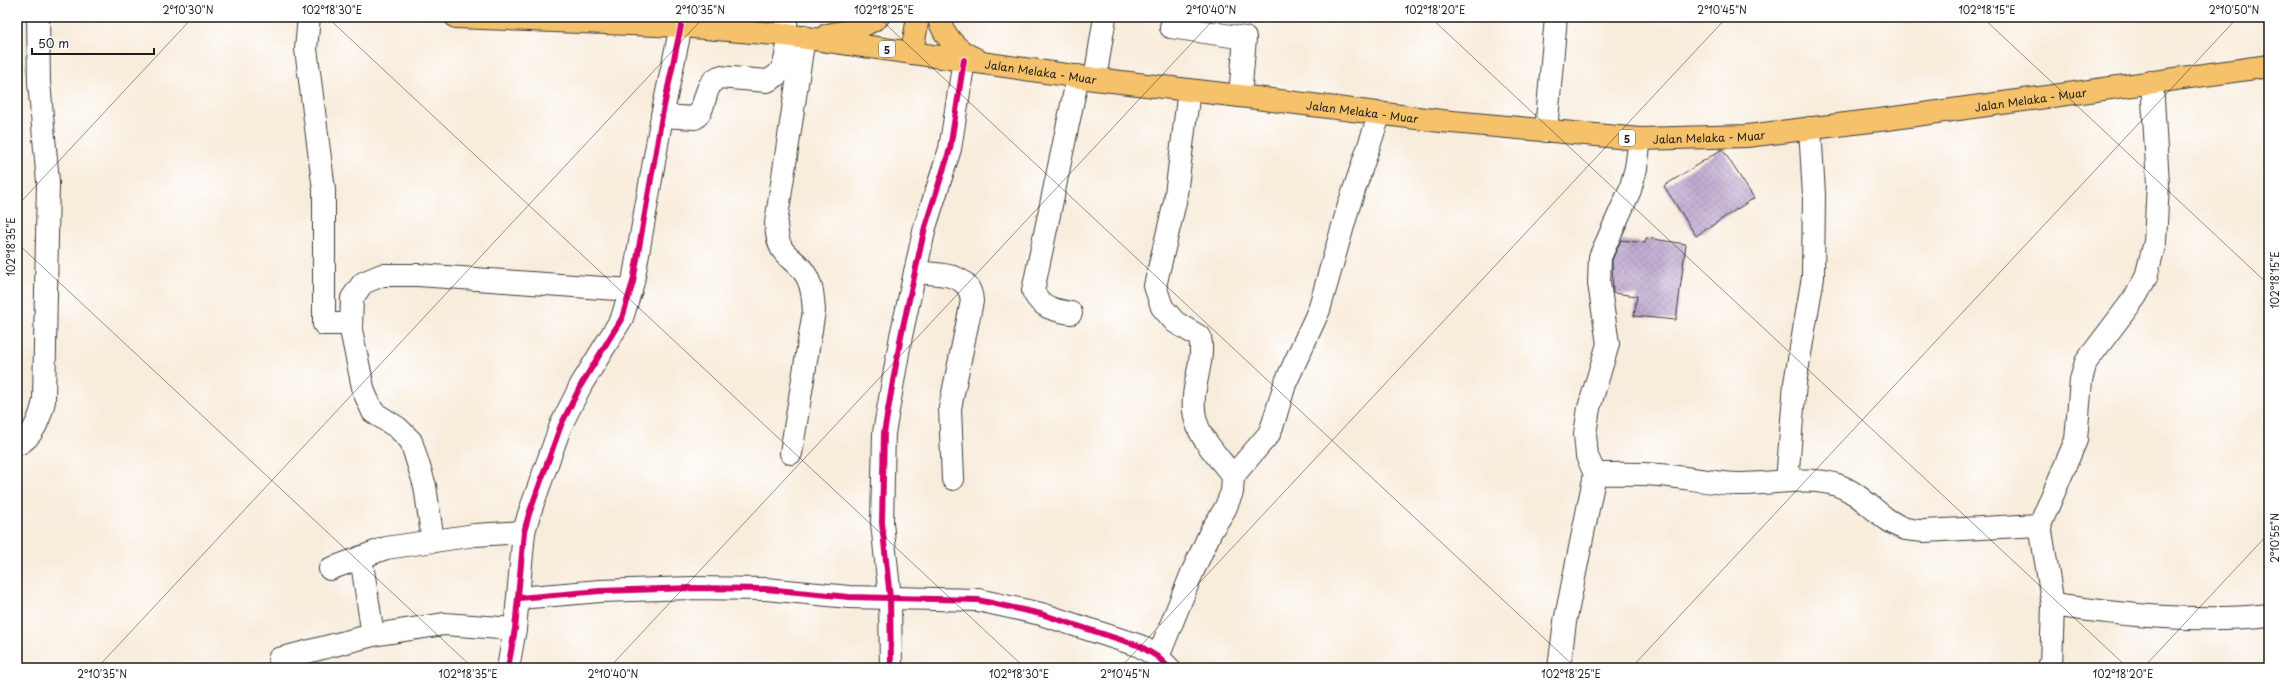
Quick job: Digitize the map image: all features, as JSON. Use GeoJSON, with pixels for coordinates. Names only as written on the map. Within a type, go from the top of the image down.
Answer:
{"type":"FeatureCollection","features":[{"type":"Feature","properties":{"kind":"main road","name":"Jalan Melaka - Muar"},"geometry":{"type":"LineString","coordinates":[[456,17],[795,32],[912,53],[1086,77],[1380,113],[1546,131],[1640,139],[1726,138],[2269,66]]}},
{"type":"Feature","properties":{"kind":"main road"},"geometry":{"type":"LineString","coordinates":[[795,32],[849,32],[869,24],[878,17]]}},
{"type":"Feature","properties":{"kind":"main road"},"geometry":{"type":"LineString","coordinates":[[912,53],[918,17]]}},
{"type":"Feature","properties":{"kind":"main road"},"geometry":{"type":"LineString","coordinates":[[938,17],[952,44],[974,62]]}},
{"type":"Feature","properties":{"kind":"street"},"geometry":{"type":"LineString","coordinates":[[17,445],[32,431],[40,417],[44,401],[48,182],[39,82],[38,17]]}},
{"type":"Feature","properties":{"kind":"street"},"geometry":{"type":"LineString","coordinates":[[309,17],[306,49],[324,190],[324,324],[351,324]]}},
{"type":"Feature","properties":{"kind":"street"},"geometry":{"type":"LineString","coordinates":[[1071,312],[1052,310],[1043,305],[1037,299],[1033,291],[1086,77],[1105,17]]}},
{"type":"Feature","properties":{"kind":"street"},"geometry":{"type":"LineString","coordinates":[[1546,131],[1556,17]]}},
{"type":"Feature","properties":{"kind":"street"},"geometry":{"type":"LineString","coordinates":[[508,668],[519,598],[524,532],[561,425],[582,385],[622,318],[631,290],[662,116],[681,26]]}},
{"type":"Feature","properties":{"kind":"street"},"geometry":{"type":"LineString","coordinates":[[1171,27],[1245,38],[1240,96]]}},
{"type":"Feature","properties":{"kind":"street"},"geometry":{"type":"LineString","coordinates":[[791,453],[814,311],[812,291],[807,276],[784,255],[777,240],[776,223],[795,32]]}},
{"type":"Feature","properties":{"kind":"street"},"geometry":{"type":"LineString","coordinates":[[662,116],[695,118],[699,112],[708,86],[714,79],[726,76],[767,81],[774,78],[792,62]]}},
{"type":"Feature","properties":{"kind":"street"},"geometry":{"type":"LineString","coordinates":[[891,668],[890,598],[882,523],[884,433],[925,228],[950,150],[974,62]]}},
{"type":"Feature","properties":{"kind":"street"},"geometry":{"type":"LineString","coordinates":[[2050,668],[2053,605],[2040,525],[2076,440],[2081,380],[2086,362],[2136,296],[2146,276],[2155,242],[2158,184],[2152,82]]}},
{"type":"Feature","properties":{"kind":"street"},"geometry":{"type":"LineString","coordinates":[[1189,90],[1175,202],[1155,286],[1162,307],[1175,322],[1200,337],[1203,349],[1192,403],[1198,429],[1205,442],[1233,476]]}},
{"type":"Feature","properties":{"kind":"street"},"geometry":{"type":"LineString","coordinates":[[519,598],[600,591],[692,588],[766,589],[849,596],[978,600],[1034,612],[1140,646],[1164,662],[1192,573],[1212,531],[1225,509],[1232,492],[1233,476],[1269,434],[1285,384],[1319,310],[1349,205],[1380,113]]}},
{"type":"Feature","properties":{"kind":"street"},"geometry":{"type":"LineString","coordinates":[[1787,481],[1795,383],[1813,277],[1814,195],[1810,128]]}},
{"type":"Feature","properties":{"kind":"street"},"geometry":{"type":"LineString","coordinates":[[1559,668],[1565,622],[1595,474],[1587,456],[1585,434],[1590,408],[1608,344],[1599,283],[1600,257],[1630,190],[1636,168],[1640,139]]}},
{"type":"Feature","properties":{"kind":"street"},"geometry":{"type":"LineString","coordinates":[[915,272],[959,278],[972,290],[972,301],[950,408],[953,479]]}},
{"type":"Feature","properties":{"kind":"street"},"geometry":{"type":"LineString","coordinates":[[433,541],[425,486],[411,441],[398,428],[374,412],[364,392],[351,324],[352,298],[363,283],[382,275],[418,275],[631,290]]}},
{"type":"Feature","properties":{"kind":"street"},"geometry":{"type":"LineString","coordinates":[[1595,474],[1658,474],[1733,484],[1760,485],[1787,481],[1814,481],[1836,485],[1858,495],[1891,521],[1905,528],[1924,532],[2040,525]]}},
{"type":"Feature","properties":{"kind":"street"},"geometry":{"type":"LineString","coordinates":[[330,569],[386,548],[475,535],[524,532]]}},
{"type":"Feature","properties":{"kind":"street"},"geometry":{"type":"LineString","coordinates":[[361,557],[373,635]]}},
{"type":"Feature","properties":{"kind":"street"},"geometry":{"type":"LineString","coordinates":[[2053,605],[2149,616],[2189,617],[2269,615]]}},
{"type":"Feature","properties":{"kind":"street"},"geometry":{"type":"LineString","coordinates":[[279,659],[373,635],[444,624],[515,629]]}},
{"type":"Feature","properties":{"kind":"building"},"geometry":{"type":"Polygon","coordinates":[[[1722,149],[1754,198],[1696,236],[1664,186],[1722,149]]]}},
{"type":"Feature","properties":{"kind":"building"},"geometry":{"type":"Polygon","coordinates":[[[1646,238],[1686,244],[1676,320],[1634,316],[1637,296],[1613,293],[1612,260],[1621,240],[1645,243],[1646,238]]]}},
{"type":"Feature","properties":{"kind":"cycle path"},"geometry":{"type":"LineString","coordinates":[[508,668],[515,629],[524,532],[529,514],[561,425],[581,385],[622,318],[633,282],[662,116],[681,26]]}},
{"type":"Feature","properties":{"kind":"cycle path"},"geometry":{"type":"LineString","coordinates":[[891,668],[890,598],[882,523],[884,433],[901,336],[925,227],[950,149],[964,60]]}},
{"type":"Feature","properties":{"kind":"cycle path"},"geometry":{"type":"LineString","coordinates":[[519,598],[600,591],[692,588],[766,589],[849,597],[978,600],[1041,614],[1140,646],[1158,657],[1169,668]]}}]}
